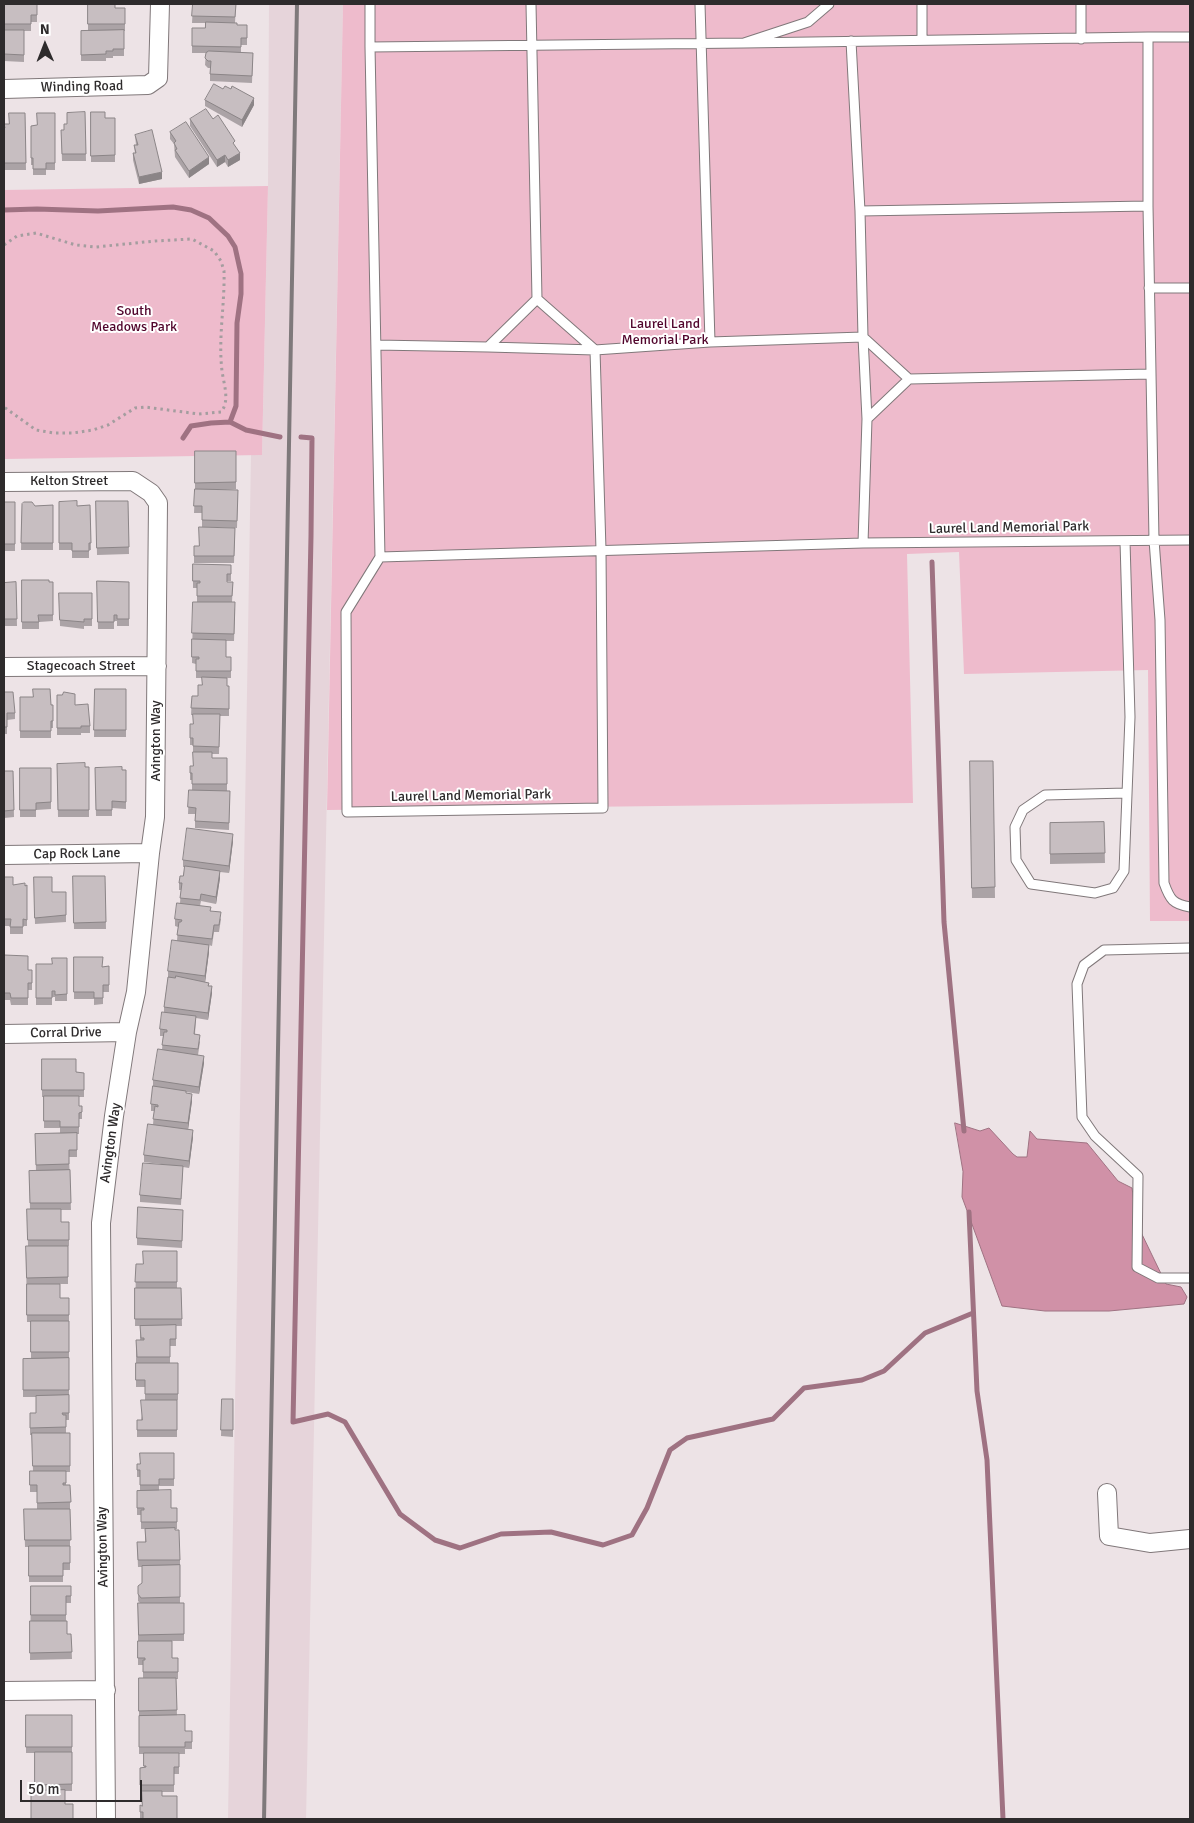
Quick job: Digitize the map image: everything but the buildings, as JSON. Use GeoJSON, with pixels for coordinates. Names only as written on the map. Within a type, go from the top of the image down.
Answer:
{"type":"FeatureCollection","features":[{"type":"Feature","properties":{"kind":"street","name":"Winding Road"},"geometry":{"type":"LineString","coordinates":[[4,89],[148,85],[158,78],[160,4]]}},
{"type":"Feature","properties":{"kind":"street","name":"Kelton Street"},"geometry":{"type":"LineString","coordinates":[[4,482],[133,481]]}},
{"type":"Feature","properties":{"kind":"street","name":"Avington Way"},"geometry":{"type":"LineString","coordinates":[[106,1819],[101,1223],[114,1116],[127,1032],[136,992],[155,817],[158,504],[151,493],[133,481]]}},
{"type":"Feature","properties":{"kind":"street","name":"Stagecoach Street"},"geometry":{"type":"LineString","coordinates":[[4,667],[157,666]]}},
{"type":"Feature","properties":{"kind":"street","name":"Cap Rock Lane"},"geometry":{"type":"LineString","coordinates":[[4,855],[150,853]]}},
{"type":"Feature","properties":{"kind":"street","name":"Corral Drive"},"geometry":{"type":"LineString","coordinates":[[4,1034],[127,1032]]}},
{"type":"Feature","properties":{"kind":"street"},"geometry":{"type":"LineString","coordinates":[[1107,1493],[1109,1536],[1150,1543],[1190,1539]]}},
{"type":"Feature","properties":{"kind":"street"},"geometry":{"type":"LineString","coordinates":[[4,1691],[106,1690]]}},
{"type":"Feature","properties":{"kind":"lane"},"geometry":{"type":"LineString","coordinates":[[370,4],[380,557]]}},
{"type":"Feature","properties":{"kind":"lane"},"geometry":{"type":"LineString","coordinates":[[488,347],[537,299],[531,4]]}},
{"type":"Feature","properties":{"kind":"lane"},"geometry":{"type":"LineString","coordinates":[[700,4],[710,342]]}},
{"type":"Feature","properties":{"kind":"lane"},"geometry":{"type":"LineString","coordinates":[[744,43],[808,22],[828,4]]}},
{"type":"Feature","properties":{"kind":"lane"},"geometry":{"type":"LineString","coordinates":[[922,4],[922,40]]}},
{"type":"Feature","properties":{"kind":"lane"},"geometry":{"type":"LineString","coordinates":[[1081,4],[1081,38]]}},
{"type":"Feature","properties":{"kind":"lane"},"geometry":{"type":"LineString","coordinates":[[1148,37],[1148,206],[1154,540],[1160,620],[1164,884],[1167,894],[1177,904],[1190,907]]}},
{"type":"Feature","properties":{"kind":"lane"},"geometry":{"type":"LineString","coordinates":[[370,47],[1190,37]]}},
{"type":"Feature","properties":{"kind":"lane"},"geometry":{"type":"LineString","coordinates":[[851,41],[860,211],[867,419],[863,543]]}},
{"type":"Feature","properties":{"kind":"lane"},"geometry":{"type":"LineString","coordinates":[[860,211],[1148,206]]}},
{"type":"Feature","properties":{"kind":"lane"},"geometry":{"type":"LineString","coordinates":[[1150,288],[1190,288]]}},
{"type":"Feature","properties":{"kind":"lane"},"geometry":{"type":"LineString","coordinates":[[537,299],[595,350]]}},
{"type":"Feature","properties":{"kind":"lane"},"geometry":{"type":"LineString","coordinates":[[376,345],[595,350],[710,342],[863,336],[910,378]]}},
{"type":"Feature","properties":{"kind":"lane","name":"Laurel Land Memorial Park"},"geometry":{"type":"LineString","coordinates":[[595,350],[602,550],[603,808],[347,812],[346,612],[380,557],[602,550],[863,543],[1190,540]]}},
{"type":"Feature","properties":{"kind":"lane"},"geometry":{"type":"LineString","coordinates":[[867,419],[910,378],[1151,374]]}},
{"type":"Feature","properties":{"kind":"lane"},"geometry":{"type":"LineString","coordinates":[[1125,540],[1130,717],[1124,870],[1113,888],[1095,893],[1031,884],[1016,860],[1015,827],[1023,810],[1046,795],[1127,793]]}},
{"type":"Feature","properties":{"kind":"lane"},"geometry":{"type":"LineString","coordinates":[[1190,948],[1104,950],[1084,965],[1077,984],[1082,1117],[1095,1136],[1138,1176],[1138,1267],[1158,1278],[1190,1278]]}},
{"type":"Feature","properties":{"kind":"path"},"geometry":{"type":"LineString","coordinates":[[4,244],[17,236],[36,233],[76,245],[96,247],[192,239],[214,251],[221,261],[224,271],[221,352],[226,396],[225,407],[221,412],[199,414],[145,407],[135,408],[108,425],[73,433],[54,433],[36,430],[4,407]]}},
{"type":"Feature","properties":{"kind":"shaded area"},"geometry":{"type":"Polygon","coordinates":[[[269,4],[343,4],[306,1819],[228,1819],[251,455],[262,455],[268,186],[269,4]]]}},
{"type":"Feature","properties":{"kind":"shaded area"},"geometry":{"type":"Polygon","coordinates":[[[955,1123],[980,1131],[989,1128],[1017,1157],[1027,1157],[1030,1131],[1037,1139],[1087,1143],[1118,1181],[1132,1188],[1137,1224],[1166,1284],[1181,1287],[1187,1297],[1184,1304],[1109,1311],[1045,1311],[1002,1306],[962,1197],[963,1172],[955,1123]]]}},
{"type":"Feature","properties":{"kind":"green space","name":"Laurel Land Memorial Park"},"geometry":{"type":"Polygon","coordinates":[[[343,4],[1190,4],[1190,921],[1150,921],[1148,670],[964,674],[959,552],[907,554],[913,803],[327,810],[343,4]]]}},
{"type":"Feature","properties":{"kind":"green space","name":"South Meadows Park"},"geometry":{"type":"Polygon","coordinates":[[[268,186],[262,455],[4,459],[4,190],[268,186]]]}},
{"type":"Feature","properties":{"kind":"waterway"},"geometry":{"type":"LineString","coordinates":[[4,210],[98,211],[173,207],[191,210],[209,218],[228,236],[235,247],[241,274],[241,294],[237,323],[236,406],[230,422]]}},
{"type":"Feature","properties":{"kind":"waterway"},"geometry":{"type":"LineString","coordinates":[[183,438],[191,426],[230,422],[246,430],[280,437]]}},
{"type":"Feature","properties":{"kind":"waterway"},"geometry":{"type":"LineString","coordinates":[[301,437],[312,438],[293,1422],[328,1414],[345,1422],[400,1514],[435,1540],[460,1548],[501,1534],[551,1532],[603,1545],[632,1535],[647,1508],[670,1450],[687,1438],[773,1419],[804,1388],[862,1380],[884,1371],[925,1333],[973,1313]]}},
{"type":"Feature","properties":{"kind":"waterway"},"geometry":{"type":"LineString","coordinates":[[932,562],[944,922],[964,1131]]}},
{"type":"Feature","properties":{"kind":"waterway"},"geometry":{"type":"LineString","coordinates":[[969,1212],[977,1391],[987,1460],[1003,1819]]}},
{"type":"Feature","properties":{"kind":"railway"},"geometry":{"type":"LineString","coordinates":[[264,1819],[297,4]]}}]}
